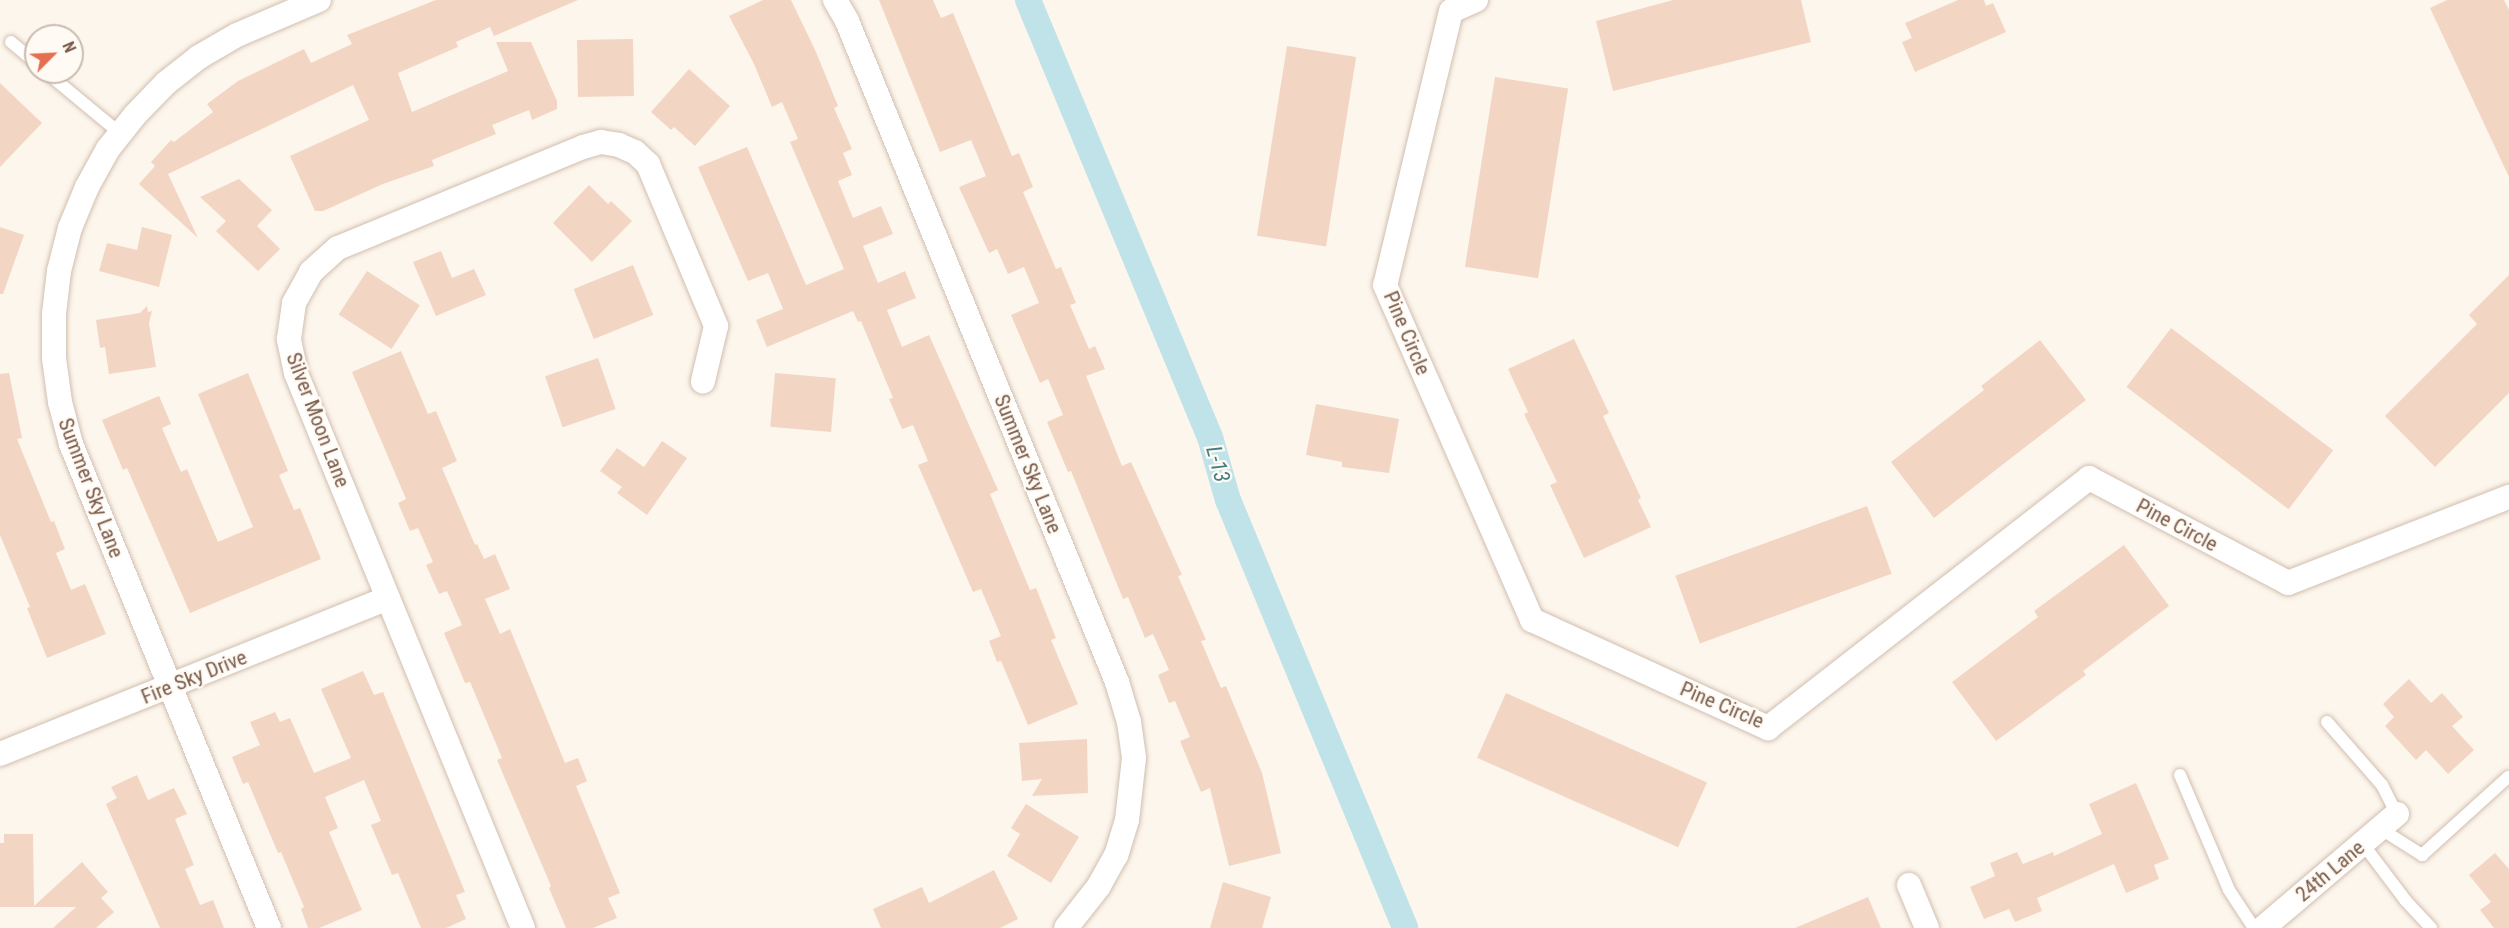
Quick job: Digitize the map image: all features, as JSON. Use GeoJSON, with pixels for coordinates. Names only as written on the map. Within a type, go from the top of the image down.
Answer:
{"type":"FeatureCollection","features":[{"type":"Feature","properties":{"kind":"street","name":"Summer Sky Lane"},"geometry":{"type":"LineString","coordinates":[[269,928],[71,444],[60,402],[54,358],[54,314],[59,271],[70,228],[87,188],[121,134],[166,83],[199,57],[237,35],[319,0]]}},
{"type":"Feature","properties":{"kind":"street","name":"Summer Sky Lane"},"geometry":{"type":"LineString","coordinates":[[835,0],[856,44],[1113,671],[1129,722],[1134,767],[1127,820],[1116,855],[1099,886],[1066,928]]}},
{"type":"Feature","properties":{"kind":"street","name":"Pine Circle"},"geometry":{"type":"LineString","coordinates":[[1476,0],[1451,11],[1385,285],[1532,620],[1768,728],[2088,478],[2288,583],[2509,497]]}},
{"type":"Feature","properties":{"kind":"street","name":"Silver Moon Lane"},"geometry":{"type":"LineString","coordinates":[[523,928],[291,357],[289,339],[294,303],[311,272],[338,248],[583,147],[601,142],[619,144],[635,152],[648,164],[716,326],[704,381]]}},
{"type":"Feature","properties":{"kind":"street","name":"Fire Sky Drive"},"geometry":{"type":"LineString","coordinates":[[0,754],[388,598]]}},
{"type":"Feature","properties":{"kind":"street","name":"24th Lane"},"geometry":{"type":"LineString","coordinates":[[2262,928],[2389,821]]}},
{"type":"Feature","properties":{"kind":"street"},"geometry":{"type":"LineString","coordinates":[[1909,885],[1927,928]]}},
{"type":"Feature","properties":{"kind":"lane"},"geometry":{"type":"LineString","coordinates":[[11,42],[24,53]]}},
{"type":"Feature","properties":{"kind":"lane"},"geometry":{"type":"LineString","coordinates":[[61,84],[121,134]]}},
{"type":"Feature","properties":{"kind":"lane"},"geometry":{"type":"LineString","coordinates":[[2327,722],[2382,785],[2389,821],[2422,855],[2508,777]]}},
{"type":"Feature","properties":{"kind":"lane"},"geometry":{"type":"LineString","coordinates":[[2180,775],[2229,890],[2254,928]]}},
{"type":"Feature","properties":{"kind":"lane"},"geometry":{"type":"LineString","coordinates":[[2363,844],[2406,901],[2431,928]]}},
{"type":"Feature","properties":{"kind":"building"},"geometry":{"type":"Polygon","coordinates":[[[436,0],[578,0],[494,36],[490,27],[456,42],[458,47],[398,73],[412,112],[508,71],[496,42],[531,42],[557,101],[557,109],[532,120],[529,110],[492,125],[496,134],[432,160],[434,166],[383,184],[323,211],[315,211],[290,156],[369,120],[353,85],[168,174],[198,238],[139,184],[155,166],[151,162],[171,140],[174,142],[213,112],[207,104],[238,81],[304,49],[311,63],[352,44],[347,35],[436,0]]]}},
{"type":"Feature","properties":{"kind":"building"},"geometry":{"type":"Polygon","coordinates":[[[763,0],[791,0],[816,52],[838,106],[834,108],[852,149],[843,153],[852,175],[838,181],[853,218],[881,206],[893,234],[863,246],[878,283],[905,271],[916,298],[887,310],[902,347],[929,335],[998,490],[990,494],[1030,590],[1036,588],[1056,638],[1051,640],[1078,704],[1028,725],[1001,661],[997,662],[989,641],[1001,636],[981,589],[973,592],[918,465],[928,461],[913,425],[902,429],[889,399],[893,398],[861,321],[858,322],[853,311],[767,347],[756,320],[783,309],[768,273],[748,281],[698,167],[747,147],[806,285],[844,269],[790,142],[798,139],[782,102],[772,107],[754,64],[729,16],[763,0]]]}},
{"type":"Feature","properties":{"kind":"building"},"geometry":{"type":"Polygon","coordinates":[[[879,0],[933,0],[941,18],[953,13],[1012,156],[1019,153],[1033,187],[1023,192],[1056,269],[1061,267],[1076,303],[1070,305],[1089,349],[1095,346],[1105,369],[1086,376],[1122,466],[1131,462],[1182,575],[1178,576],[1206,640],[1201,641],[1221,688],[1226,686],[1262,773],[1281,853],[1229,866],[1210,788],[1201,792],[1180,741],[1190,737],[1175,701],[1169,703],[1158,675],[1169,670],[1153,634],[1145,638],[1128,597],[1123,599],[1071,471],[1068,472],[1047,422],[1063,415],[1048,379],[1040,383],[1011,315],[1039,303],[1024,267],[1008,274],[997,249],[989,253],[959,187],[986,176],[971,140],[940,152],[879,0]]]}},
{"type":"Feature","properties":{"kind":"building"},"geometry":{"type":"Polygon","coordinates":[[[1673,0],[1801,0],[1811,42],[1613,91],[1596,21],[1673,0]]]}},
{"type":"Feature","properties":{"kind":"building"},"geometry":{"type":"Polygon","coordinates":[[[1958,0],[1984,0],[1986,6],[1993,3],[2006,32],[1915,72],[1902,42],[1912,38],[1905,23],[1958,0]]]}},
{"type":"Feature","properties":{"kind":"building"},"geometry":{"type":"Polygon","coordinates":[[[2447,0],[2504,0],[2509,10],[2509,177],[2430,8],[2447,0]]]}},
{"type":"Feature","properties":{"kind":"building"},"geometry":{"type":"Polygon","coordinates":[[[633,39],[634,96],[578,97],[577,40],[633,39]]]}},
{"type":"Feature","properties":{"kind":"building"},"geometry":{"type":"Polygon","coordinates":[[[1287,46],[1356,57],[1326,247],[1257,236],[1287,46]]]}},
{"type":"Feature","properties":{"kind":"building"},"geometry":{"type":"Polygon","coordinates":[[[689,69],[730,106],[695,146],[674,127],[671,130],[651,112],[689,69]]]}},
{"type":"Feature","properties":{"kind":"building"},"geometry":{"type":"Polygon","coordinates":[[[1495,77],[1568,89],[1538,278],[1465,267],[1495,77]]]}},
{"type":"Feature","properties":{"kind":"building"},"geometry":{"type":"Polygon","coordinates":[[[0,83],[42,123],[0,167],[0,83]]]}},
{"type":"Feature","properties":{"kind":"building"},"geometry":{"type":"Polygon","coordinates":[[[239,179],[272,210],[257,226],[280,249],[258,271],[216,231],[226,221],[200,197],[239,179]]]}},
{"type":"Feature","properties":{"kind":"building"},"geometry":{"type":"Polygon","coordinates":[[[589,185],[608,204],[611,201],[632,221],[592,262],[553,223],[589,185]]]}},
{"type":"Feature","properties":{"kind":"building"},"geometry":{"type":"Polygon","coordinates":[[[0,227],[24,235],[3,294],[0,294],[0,227]]]}},
{"type":"Feature","properties":{"kind":"building"},"geometry":{"type":"Polygon","coordinates":[[[142,227],[172,235],[159,287],[99,271],[107,243],[137,250],[142,227]]]}},
{"type":"Feature","properties":{"kind":"building"},"geometry":{"type":"Polygon","coordinates":[[[441,251],[452,278],[474,269],[486,295],[436,316],[413,262],[441,251]]]}},
{"type":"Feature","properties":{"kind":"building"},"geometry":{"type":"Polygon","coordinates":[[[633,265],[653,315],[594,339],[574,289],[633,265]]]}},
{"type":"Feature","properties":{"kind":"building"},"geometry":{"type":"Polygon","coordinates":[[[367,271],[420,305],[392,349],[339,315],[367,271]]]}},
{"type":"Feature","properties":{"kind":"building"},"geometry":{"type":"Polygon","coordinates":[[[2509,275],[2509,393],[2435,467],[2385,416],[2477,324],[2469,315],[2509,275]]]}},
{"type":"Feature","properties":{"kind":"building"},"geometry":{"type":"Polygon","coordinates":[[[147,306],[148,312],[152,311],[149,323],[156,367],[109,374],[105,347],[100,348],[96,320],[140,313],[147,306]]]}},
{"type":"Feature","properties":{"kind":"building"},"geometry":{"type":"Polygon","coordinates":[[[2171,328],[2333,450],[2289,509],[2126,387],[2171,328]]]}},
{"type":"Feature","properties":{"kind":"building"},"geometry":{"type":"Polygon","coordinates":[[[1574,339],[1609,413],[1603,416],[1641,498],[1638,500],[1651,527],[1584,558],[1550,485],[1557,482],[1524,414],[1528,412],[1508,369],[1574,339]]]}},
{"type":"Feature","properties":{"kind":"building"},"geometry":{"type":"Polygon","coordinates":[[[2040,340],[2086,400],[1934,518],[1891,462],[1984,390],[1981,386],[2040,340]]]}},
{"type":"Feature","properties":{"kind":"building"},"geometry":{"type":"Polygon","coordinates":[[[401,351],[428,414],[436,411],[457,461],[442,468],[475,545],[477,544],[484,559],[495,554],[510,589],[485,599],[500,634],[510,629],[565,763],[578,758],[587,781],[576,786],[620,893],[608,898],[617,918],[593,928],[566,928],[549,888],[551,886],[497,760],[502,758],[470,682],[465,683],[444,633],[462,625],[447,591],[439,594],[426,565],[433,562],[418,528],[410,531],[398,503],[406,499],[352,372],[401,351]]]}},
{"type":"Feature","properties":{"kind":"building"},"geometry":{"type":"Polygon","coordinates":[[[598,358],[616,409],[563,427],[545,376],[598,358]]]}},
{"type":"Feature","properties":{"kind":"building"},"geometry":{"type":"Polygon","coordinates":[[[9,373],[22,438],[17,439],[51,522],[54,521],[65,549],[56,553],[71,590],[85,584],[106,634],[47,658],[27,608],[30,607],[0,535],[0,374],[9,373]]]}},
{"type":"Feature","properties":{"kind":"building"},"geometry":{"type":"Polygon","coordinates":[[[248,373],[288,471],[279,475],[294,510],[300,508],[321,559],[190,613],[127,468],[123,470],[102,420],[159,396],[171,424],[162,428],[181,472],[187,469],[218,542],[253,527],[198,394],[248,373]]]}},
{"type":"Feature","properties":{"kind":"building"},"geometry":{"type":"Polygon","coordinates":[[[775,373],[836,378],[831,432],[770,427],[775,373]]]}},
{"type":"Feature","properties":{"kind":"building"},"geometry":{"type":"Polygon","coordinates":[[[1316,404],[1399,419],[1389,473],[1342,467],[1342,462],[1306,455],[1316,404]]]}},
{"type":"Feature","properties":{"kind":"building"},"geometry":{"type":"Polygon","coordinates":[[[662,441],[687,458],[647,515],[617,493],[622,487],[600,471],[617,448],[644,467],[662,441]]]}},
{"type":"Feature","properties":{"kind":"building"},"geometry":{"type":"Polygon","coordinates":[[[1867,506],[1892,574],[1700,643],[1675,576],[1867,506]]]}},
{"type":"Feature","properties":{"kind":"building"},"geometry":{"type":"Polygon","coordinates":[[[2124,545],[2169,606],[2083,671],[2086,675],[1996,741],[1952,682],[2038,617],[2034,611],[2124,545]]]}},
{"type":"Feature","properties":{"kind":"building"},"geometry":{"type":"Polygon","coordinates":[[[363,671],[374,695],[383,692],[465,892],[456,895],[466,919],[446,928],[421,928],[398,873],[392,875],[371,825],[381,821],[364,780],[325,797],[338,828],[329,832],[362,910],[319,928],[308,928],[301,909],[304,907],[281,852],[278,853],[248,782],[243,784],[232,757],[260,745],[250,722],[275,712],[280,722],[290,718],[314,773],[351,758],[321,689],[363,671]]]}},
{"type":"Feature","properties":{"kind":"building"},"geometry":{"type":"Polygon","coordinates":[[[2409,679],[2431,703],[2442,693],[2463,717],[2452,726],[2474,750],[2448,774],[2426,750],[2416,760],[2385,726],[2394,717],[2383,704],[2409,679]]]}},
{"type":"Feature","properties":{"kind":"building"},"geometry":{"type":"Polygon","coordinates":[[[1506,693],[1707,782],[1678,847],[1477,758],[1506,693]]]}},
{"type":"Feature","properties":{"kind":"building"},"geometry":{"type":"Polygon","coordinates":[[[1087,739],[1088,793],[1032,796],[1042,779],[1022,781],[1019,743],[1087,739]]]}},
{"type":"Feature","properties":{"kind":"building"},"geometry":{"type":"Polygon","coordinates":[[[137,775],[148,800],[174,788],[187,814],[175,819],[194,865],[185,869],[200,905],[213,900],[224,928],[160,928],[106,804],[117,798],[111,787],[137,775]]]}},
{"type":"Feature","properties":{"kind":"building"},"geometry":{"type":"Polygon","coordinates":[[[2136,783],[2169,859],[2154,865],[2159,879],[2126,893],[2114,864],[2037,898],[2042,911],[2015,922],[2009,909],[1984,919],[1970,887],[1995,876],[1990,863],[2017,852],[2023,864],[2053,852],[2054,856],[2102,834],[2089,804],[2136,783]]]}},
{"type":"Feature","properties":{"kind":"building"},"geometry":{"type":"Polygon","coordinates":[[[1026,804],[1079,837],[1051,883],[1007,856],[1020,834],[1011,828],[1026,804]]]}},
{"type":"Feature","properties":{"kind":"building"},"geometry":{"type":"Polygon","coordinates":[[[4,834],[33,834],[34,906],[82,862],[108,892],[101,898],[114,912],[96,928],[53,928],[76,907],[0,907],[0,843],[4,843],[4,834]]]}},
{"type":"Feature","properties":{"kind":"building"},"geometry":{"type":"Polygon","coordinates":[[[2495,853],[2509,869],[2509,928],[2494,928],[2480,910],[2491,902],[2469,875],[2495,853]]]}},
{"type":"Feature","properties":{"kind":"building"},"geometry":{"type":"Polygon","coordinates":[[[994,870],[1018,919],[1000,928],[881,928],[873,909],[922,887],[929,903],[994,870]]]}},
{"type":"Feature","properties":{"kind":"building"},"geometry":{"type":"Polygon","coordinates":[[[1223,882],[1271,897],[1262,928],[1210,928],[1223,882]]]}},
{"type":"Feature","properties":{"kind":"building"},"geometry":{"type":"Polygon","coordinates":[[[1868,897],[1881,928],[1795,928],[1868,897]]]}},
{"type":"Feature","properties":{"kind":"waterway","name":"L-13"},"geometry":{"type":"LineString","coordinates":[[1028,0],[1210,437],[1228,500],[1405,928]]}}]}
